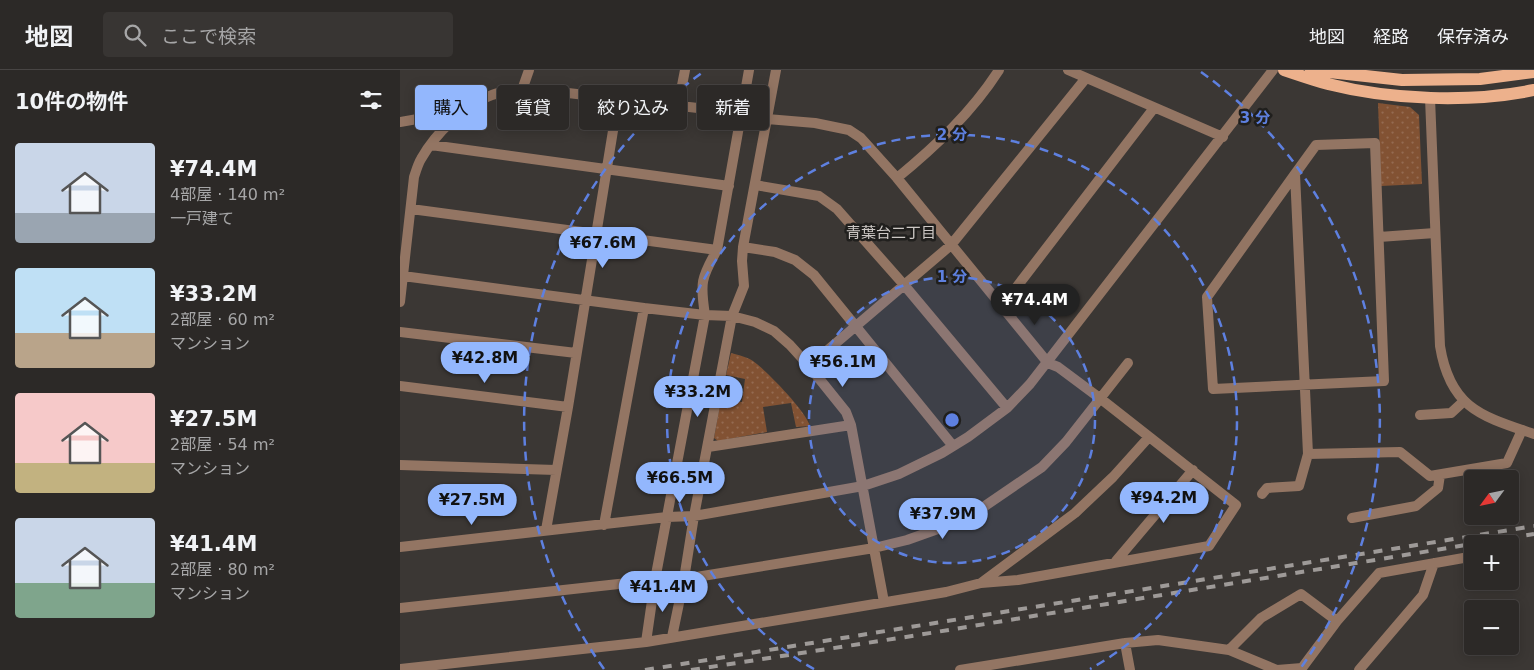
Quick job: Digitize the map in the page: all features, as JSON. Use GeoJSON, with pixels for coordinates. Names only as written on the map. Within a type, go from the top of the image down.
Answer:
{"type":"FeatureCollection","features":[{"type":"Feature","properties":{"kind":"main road"},"geometry":{"type":"LineString","coordinates":[[1284,70],[1328,84],[1388,95],[1430,98],[1474,97],[1534,90]]}},
{"type":"Feature","properties":{"kind":"main road"},"geometry":{"type":"LineString","coordinates":[[1312,70],[1402,80],[1480,79],[1534,72]]}},
{"type":"Feature","properties":{"kind":"street"},"geometry":{"type":"LineString","coordinates":[[524,85],[529,70]]}},
{"type":"Feature","properties":{"kind":"street"},"geometry":{"type":"LineString","coordinates":[[682,85],[685,70]]}},
{"type":"Feature","properties":{"kind":"street"},"geometry":{"type":"LineString","coordinates":[[746,85],[749,70]]}},
{"type":"Feature","properties":{"kind":"street"},"geometry":{"type":"LineString","coordinates":[[769,108],[776,70]]}},
{"type":"Feature","properties":{"kind":"street"},"geometry":{"type":"LineString","coordinates":[[897,178],[924,156],[952,129],[999,70]]}},
{"type":"Feature","properties":{"kind":"street"},"geometry":{"type":"LineString","coordinates":[[1068,70],[1223,137]]}},
{"type":"Feature","properties":{"kind":"street"},"geometry":{"type":"LineString","coordinates":[[400,547],[667,517],[694,516],[863,486],[899,474],[953,446],[980,429],[1007,408],[1048,363],[1274,70]]}},
{"type":"Feature","properties":{"kind":"street"},"geometry":{"type":"LineString","coordinates":[[809,366],[951,245],[1086,78]]}},
{"type":"Feature","properties":{"kind":"street"},"geometry":{"type":"LineString","coordinates":[[1430,98],[1442,361],[1455,390],[1479,414],[1534,434]]}},
{"type":"Feature","properties":{"kind":"street"},"geometry":{"type":"LineString","coordinates":[[1002,306],[1154,108]]}},
{"type":"Feature","properties":{"kind":"street"},"geometry":{"type":"LineString","coordinates":[[400,122],[415,119]]}},
{"type":"Feature","properties":{"kind":"street"},"geometry":{"type":"LineString","coordinates":[[400,668],[646,642],[946,592],[981,583],[1018,580],[1116,561],[1209,546],[1236,505],[1058,367],[1048,363],[897,178],[861,138],[849,130],[815,123],[769,119]]}},
{"type":"Feature","properties":{"kind":"street"},"geometry":{"type":"LineString","coordinates":[[400,302],[414,177],[421,159],[444,130]]}},
{"type":"Feature","properties":{"kind":"street"},"geometry":{"type":"LineString","coordinates":[[546,530],[613,130]]}},
{"type":"Feature","properties":{"kind":"street"},"geometry":{"type":"LineString","coordinates":[[646,642],[655,580],[704,315],[701,290],[704,272],[717,250],[738,130]]}},
{"type":"Feature","properties":{"kind":"street"},"geometry":{"type":"LineString","coordinates":[[672,637],[732,316],[744,286],[743,247],[765,130]]}},
{"type":"Feature","properties":{"kind":"street"},"geometry":{"type":"LineString","coordinates":[[1375,143],[1378,237],[1384,380],[1214,389],[1208,297],[1316,145],[1375,143]]}},
{"type":"Feature","properties":{"kind":"street"},"geometry":{"type":"LineString","coordinates":[[431,145],[729,186]]}},
{"type":"Feature","properties":{"kind":"street"},"geometry":{"type":"LineString","coordinates":[[1262,494],[1267,488],[1300,486],[1308,454],[1303,383],[1295,174]]}},
{"type":"Feature","properties":{"kind":"street"},"geometry":{"type":"LineString","coordinates":[[755,185],[819,196],[837,209],[905,286],[1007,408]]}},
{"type":"Feature","properties":{"kind":"street"},"geometry":{"type":"LineString","coordinates":[[411,209],[717,250]]}},
{"type":"Feature","properties":{"kind":"street"},"geometry":{"type":"LineString","coordinates":[[1378,237],[1436,233]]}},
{"type":"Feature","properties":{"kind":"street"},"geometry":{"type":"LineString","coordinates":[[743,247],[775,252],[795,260],[814,275],[953,446]]}},
{"type":"Feature","properties":{"kind":"street"},"geometry":{"type":"LineString","coordinates":[[403,276],[644,308],[704,315],[732,316],[755,322],[774,331],[809,366],[846,412],[851,425],[884,602]]}},
{"type":"Feature","properties":{"kind":"street"},"geometry":{"type":"LineString","coordinates":[[604,525],[644,308]]}},
{"type":"Feature","properties":{"kind":"street"},"geometry":{"type":"LineString","coordinates":[[400,332],[576,353]]}},
{"type":"Feature","properties":{"kind":"street"},"geometry":{"type":"LineString","coordinates":[[684,579],[874,548],[906,540],[949,525],[985,506],[1042,467],[1066,442],[1128,363]]}},
{"type":"Feature","properties":{"kind":"street"},"geometry":{"type":"LineString","coordinates":[[400,386],[568,407]]}},
{"type":"Feature","properties":{"kind":"street"},"geometry":{"type":"LineString","coordinates":[[1420,415],[1451,413],[1464,401]]}},
{"type":"Feature","properties":{"kind":"street"},"geometry":{"type":"LineString","coordinates":[[708,447],[851,425]]}},
{"type":"Feature","properties":{"kind":"street"},"geometry":{"type":"LineString","coordinates":[[1308,454],[1400,452],[1430,476],[1440,475],[1508,463],[1522,430]]}},
{"type":"Feature","properties":{"kind":"street"},"geometry":{"type":"LineString","coordinates":[[981,583],[1075,513],[1113,477],[1150,437]]}},
{"type":"Feature","properties":{"kind":"street"},"geometry":{"type":"LineString","coordinates":[[400,465],[556,470]]}},
{"type":"Feature","properties":{"kind":"street"},"geometry":{"type":"LineString","coordinates":[[1116,561],[1193,470]]}},
{"type":"Feature","properties":{"kind":"street"},"geometry":{"type":"LineString","coordinates":[[1352,518],[1416,506],[1438,488],[1440,475]]}},
{"type":"Feature","properties":{"kind":"street"},"geometry":{"type":"LineString","coordinates":[[960,670],[1126,643],[1158,640],[1230,650],[1277,670],[1302,668],[1337,621],[1379,573],[1464,558]]}},
{"type":"Feature","properties":{"kind":"street"},"geometry":{"type":"LineString","coordinates":[[1359,670],[1422,595],[1434,563]]}},
{"type":"Feature","properties":{"kind":"street"},"geometry":{"type":"LineString","coordinates":[[400,608],[655,580]]}},
{"type":"Feature","properties":{"kind":"street"},"geometry":{"type":"LineString","coordinates":[[1230,650],[1261,618],[1301,594],[1337,621]]}},
{"type":"Feature","properties":{"kind":"street"},"geometry":{"type":"LineString","coordinates":[[1126,643],[1130,670]]}},
{"type":"Feature","properties":{"kind":"shaded area"},"geometry":{"type":"Polygon","coordinates":[[[1378,103],[1410,107],[1419,115],[1422,184],[1381,186],[1378,103]]]}},
{"type":"Feature","properties":{"kind":"shaded area"},"geometry":{"type":"Polygon","coordinates":[[[731,353],[751,360],[767,373],[794,401],[810,426],[796,427],[791,403],[763,407],[767,432],[718,441],[714,438],[721,399],[742,402],[745,379],[726,375],[731,353]]]}},
{"type":"Feature","properties":{"kind":"railway"},"geometry":{"type":"LineString","coordinates":[[645,670],[1534,526]]}},
{"type":"Feature","properties":{"kind":"railway"},"geometry":{"type":"LineString","coordinates":[[1519,536],[1534,534]]}},
{"type":"Feature","properties":{"kind":"railway"},"geometry":{"type":"LineString","coordinates":[[691,670],[912,636],[1464,545]]}},
{"type":"Feature","properties":{"kind":"district","name":"青葉台二丁目"},"geometry":{"type":"Point","coordinates":[891,233]}}]}
